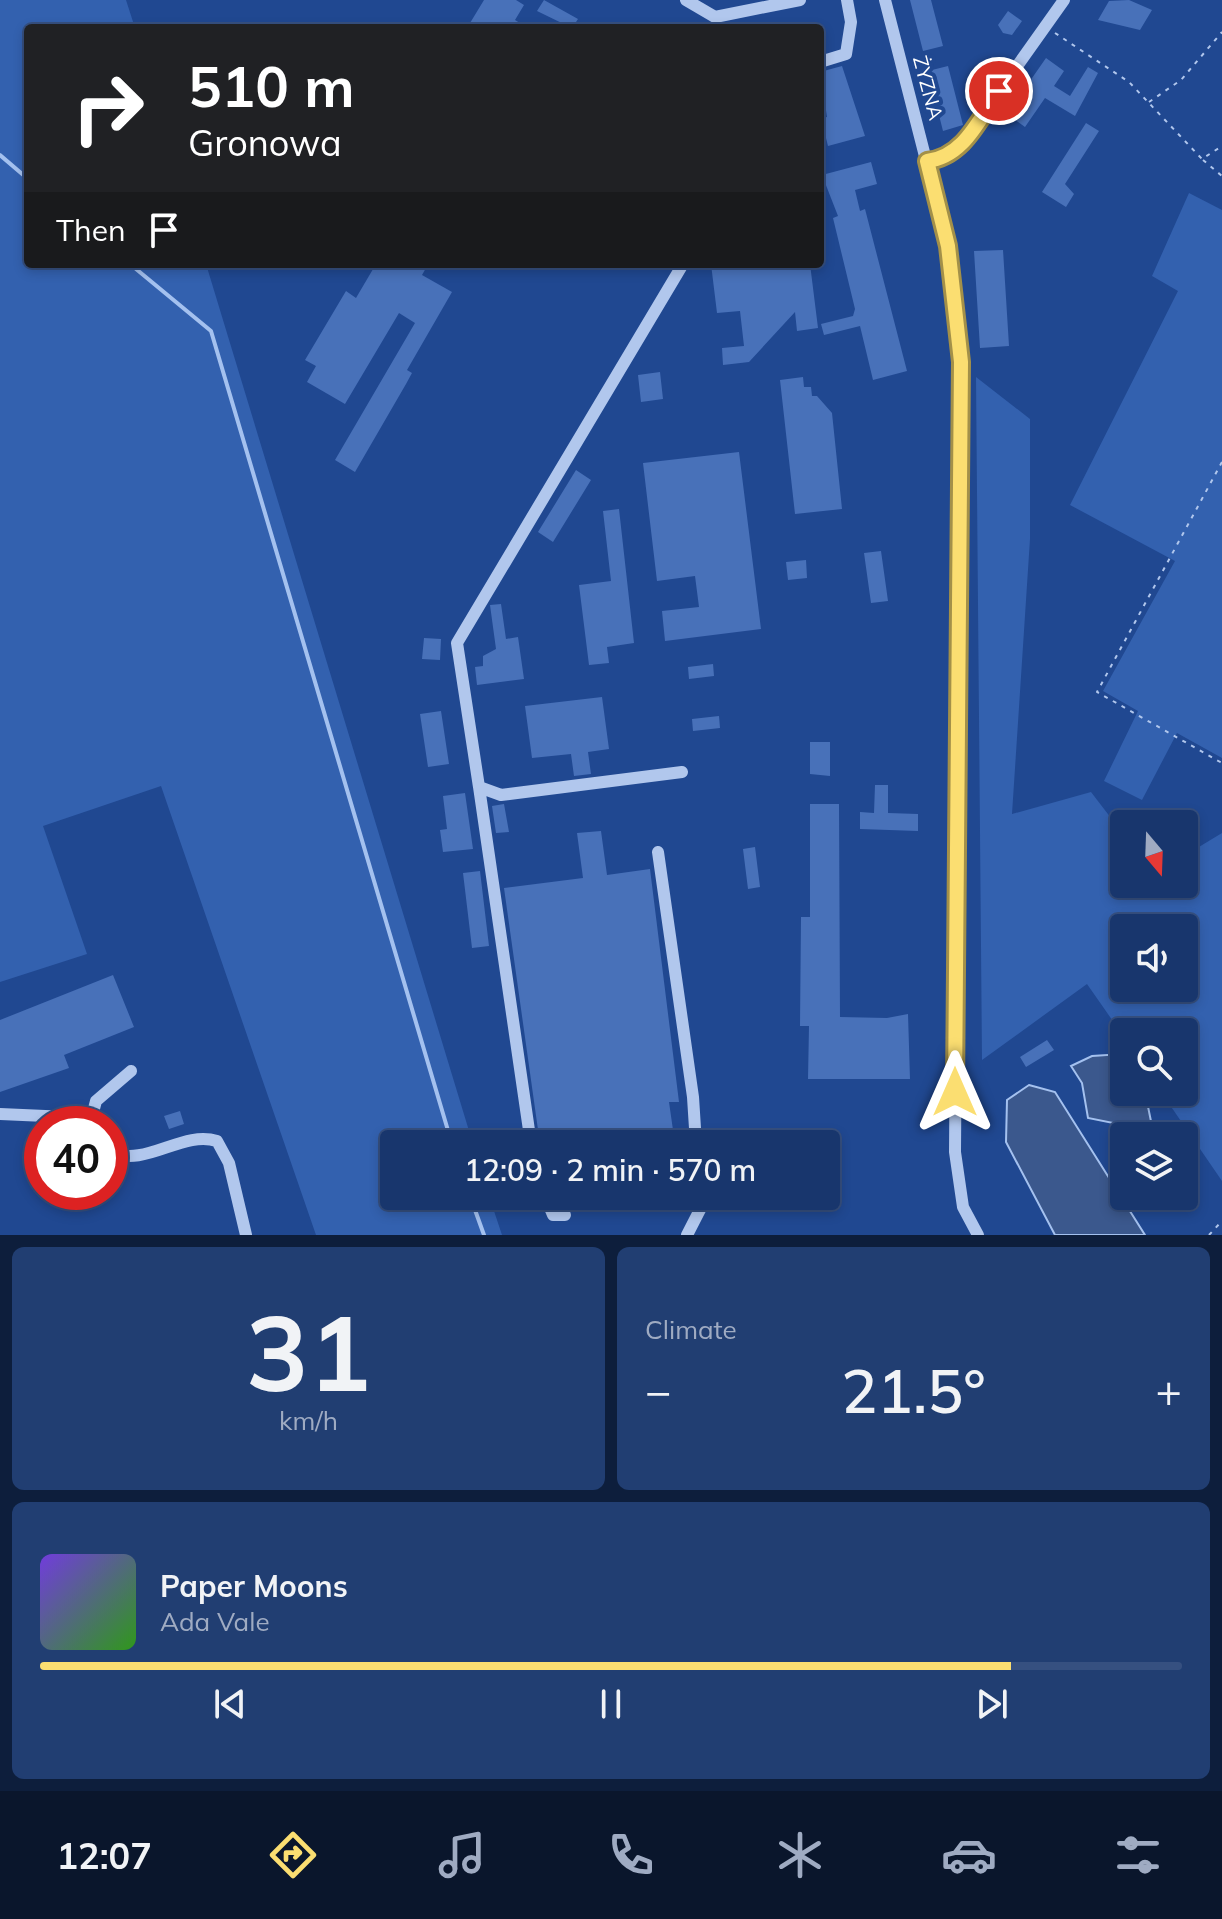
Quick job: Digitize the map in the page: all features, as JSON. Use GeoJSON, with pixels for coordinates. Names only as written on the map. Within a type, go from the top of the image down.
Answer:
{"type":"FeatureCollection","features":[{"type":"Feature","properties":{"kind":"street"},"geometry":{"type":"LineString","coordinates":[[686,0],[715,17],[800,0]]}},
{"type":"Feature","properties":{"kind":"street"},"geometry":{"type":"LineString","coordinates":[[824,61],[846,54],[851,22],[847,0]]}},
{"type":"Feature","properties":{"kind":"street","name":"ŻYZNA"},"geometry":{"type":"LineString","coordinates":[[885,0],[948,246],[961,362],[955,1152],[963,1207],[978,1235]]}},
{"type":"Feature","properties":{"kind":"street"},"geometry":{"type":"LineString","coordinates":[[927,161],[941,160],[957,151],[1064,0]]}},
{"type":"Feature","properties":{"kind":"street"},"geometry":{"type":"LineString","coordinates":[[529,1130],[457,643],[681,268]]}},
{"type":"Feature","properties":{"kind":"street"},"geometry":{"type":"LineString","coordinates":[[479,787],[501,795],[682,772]]}},
{"type":"Feature","properties":{"kind":"street"},"geometry":{"type":"LineString","coordinates":[[658,852],[695,1130]]}},
{"type":"Feature","properties":{"kind":"street"},"geometry":{"type":"LineString","coordinates":[[94,1106],[96,1101],[131,1071]]}},
{"type":"Feature","properties":{"kind":"street"},"geometry":{"type":"LineString","coordinates":[[0,1114],[24,1115]]}},
{"type":"Feature","properties":{"kind":"street"},"geometry":{"type":"LineString","coordinates":[[128,1154],[136,1155],[193,1139],[217,1141],[229,1163],[246,1235]]}},
{"type":"Feature","properties":{"kind":"street"},"geometry":{"type":"LineString","coordinates":[[551,1210],[553,1215],[565,1215]]}},
{"type":"Feature","properties":{"kind":"street"},"geometry":{"type":"LineString","coordinates":[[687,1235],[700,1210]]}},
{"type":"Feature","properties":{"kind":"path"},"geometry":{"type":"LineString","coordinates":[[1045,27],[1129,82],[1222,176]]}},
{"type":"Feature","properties":{"kind":"path"},"geometry":{"type":"LineString","coordinates":[[1148,103],[1181,80],[1222,32]]}},
{"type":"Feature","properties":{"kind":"path"},"geometry":{"type":"LineString","coordinates":[[1202,159],[1222,146]]}},
{"type":"Feature","properties":{"kind":"path"},"geometry":{"type":"LineString","coordinates":[[1222,462],[1097,692],[1222,763]]}},
{"type":"Feature","properties":{"kind":"path"},"geometry":{"type":"LineString","coordinates":[[1209,1235],[1222,1221]]}},
{"type":"Feature","properties":{"kind":"shaded area"},"geometry":{"type":"Polygon","coordinates":[[[0,0],[126,0],[134,24],[24,24],[24,268],[207,268],[469,1130],[380,1130],[380,1210],[494,1210],[502,1235],[316,1235],[161,786],[43,826],[87,954],[0,982],[0,0]]]}},
{"type":"Feature","properties":{"kind":"shaded area"},"geometry":{"type":"Polygon","coordinates":[[[1189,193],[1222,210],[1222,758],[1177,733],[1142,800],[1104,781],[1138,711],[1103,691],[1175,561],[1070,505],[1178,291],[1152,276],[1189,193]]]}},
{"type":"Feature","properties":{"kind":"shaded area"},"geometry":{"type":"Polygon","coordinates":[[[976,377],[1030,419],[1030,539],[1012,814],[1091,792],[1110,817],[1110,898],[1198,898],[1198,848],[1222,833],[1222,1181],[1198,1146],[1198,1122],[1182,1122],[1171,1106],[1198,1106],[1198,1018],[1111,1018],[1087,984],[982,1060],[976,377]]]}},
{"type":"Feature","properties":{"kind":"shaded area"},"geometry":{"type":"Polygon","coordinates":[[[1110,1055],[1110,1106],[1148,1106],[1151,1122],[1110,1122],[1088,1118],[1082,1083],[1071,1066],[1092,1056],[1110,1055]]]}},
{"type":"Feature","properties":{"kind":"shaded area"},"geometry":{"type":"Polygon","coordinates":[[[1029,1085],[1055,1092],[1110,1179],[1110,1210],[1129,1210],[1145,1235],[1055,1235],[1006,1142],[1007,1100],[1029,1085]]]}},
{"type":"Feature","properties":{"kind":"building"},"geometry":{"type":"Polygon","coordinates":[[[484,0],[516,0],[524,5],[515,20],[522,24],[469,24],[484,0]]]}},
{"type":"Feature","properties":{"kind":"building"},"geometry":{"type":"Polygon","coordinates":[[[544,0],[578,19],[575,24],[564,24],[537,11],[544,0]]]}},
{"type":"Feature","properties":{"kind":"building"},"geometry":{"type":"Polygon","coordinates":[[[910,0],[931,0],[943,46],[923,51],[910,0]]]}},
{"type":"Feature","properties":{"kind":"building"},"geometry":{"type":"Polygon","coordinates":[[[1129,0],[1152,10],[1140,30],[1098,20],[1109,1],[1129,0]]]}},
{"type":"Feature","properties":{"kind":"building"},"geometry":{"type":"Polygon","coordinates":[[[1008,11],[1022,21],[1012,35],[1003,33],[998,25],[1008,11]]]}},
{"type":"Feature","properties":{"kind":"building"},"geometry":{"type":"Polygon","coordinates":[[[1046,58],[1064,71],[1054,86],[1070,96],[1088,67],[1098,73],[1075,116],[1045,98],[1025,127],[1007,114],[1046,58]]]}},
{"type":"Feature","properties":{"kind":"building"},"geometry":{"type":"Polygon","coordinates":[[[842,66],[865,136],[828,146],[824,130],[824,118],[827,117],[824,71],[842,66]]]}},
{"type":"Feature","properties":{"kind":"building"},"geometry":{"type":"Polygon","coordinates":[[[948,66],[963,125],[943,131],[928,71],[948,66]]]}},
{"type":"Feature","properties":{"kind":"building"},"geometry":{"type":"Polygon","coordinates":[[[1086,123],[1099,131],[1065,184],[1074,194],[1066,207],[1042,192],[1086,123]]]}},
{"type":"Feature","properties":{"kind":"building"},"geometry":{"type":"Polygon","coordinates":[[[871,162],[877,184],[855,190],[860,211],[865,209],[907,371],[873,380],[860,326],[824,335],[821,324],[853,316],[855,309],[833,218],[838,216],[824,174],[871,162]]]}},
{"type":"Feature","properties":{"kind":"building"},"geometry":{"type":"Polygon","coordinates":[[[1003,250],[1009,346],[980,348],[974,251],[1003,250]]]}},
{"type":"Feature","properties":{"kind":"building"},"geometry":{"type":"Polygon","coordinates":[[[374,268],[426,268],[422,275],[452,292],[407,370],[412,373],[355,472],[335,460],[415,323],[399,313],[345,404],[307,382],[316,366],[305,360],[346,291],[356,298],[374,268]]]}},
{"type":"Feature","properties":{"kind":"building"},"geometry":{"type":"Polygon","coordinates":[[[711,268],[810,268],[818,328],[797,331],[795,312],[749,362],[723,365],[722,348],[744,346],[740,311],[717,313],[711,268]]]}},
{"type":"Feature","properties":{"kind":"building"},"geometry":{"type":"Polygon","coordinates":[[[660,372],[663,399],[641,402],[638,375],[660,372]]]}},
{"type":"Feature","properties":{"kind":"building"},"geometry":{"type":"Polygon","coordinates":[[[803,377],[804,387],[811,387],[812,396],[817,396],[832,413],[842,509],[795,514],[780,380],[803,377]]]}},
{"type":"Feature","properties":{"kind":"building"},"geometry":{"type":"Polygon","coordinates":[[[739,452],[761,629],[665,641],[662,611],[699,607],[695,576],[657,581],[643,463],[739,452]]]}},
{"type":"Feature","properties":{"kind":"building"},"geometry":{"type":"Polygon","coordinates":[[[576,470],[591,480],[553,542],[538,532],[576,470]]]}},
{"type":"Feature","properties":{"kind":"building"},"geometry":{"type":"Polygon","coordinates":[[[619,509],[634,643],[607,647],[609,663],[589,665],[579,585],[611,581],[603,511],[619,509]]]}},
{"type":"Feature","properties":{"kind":"building"},"geometry":{"type":"Polygon","coordinates":[[[881,551],[888,601],[871,603],[864,553],[881,551]]]}},
{"type":"Feature","properties":{"kind":"building"},"geometry":{"type":"Polygon","coordinates":[[[806,560],[807,578],[788,580],[786,562],[806,560]]]}},
{"type":"Feature","properties":{"kind":"building"},"geometry":{"type":"Polygon","coordinates":[[[501,604],[506,639],[518,637],[524,679],[477,685],[475,667],[483,666],[483,656],[496,649],[490,605],[501,604]]]}},
{"type":"Feature","properties":{"kind":"building"},"geometry":{"type":"Polygon","coordinates":[[[424,638],[441,639],[440,660],[422,659],[424,638]]]}},
{"type":"Feature","properties":{"kind":"building"},"geometry":{"type":"Polygon","coordinates":[[[713,664],[714,676],[689,679],[688,667],[713,664]]]}},
{"type":"Feature","properties":{"kind":"building"},"geometry":{"type":"Polygon","coordinates":[[[602,697],[609,749],[588,752],[591,774],[574,776],[571,754],[532,758],[525,706],[602,697]]]}},
{"type":"Feature","properties":{"kind":"building"},"geometry":{"type":"Polygon","coordinates":[[[441,711],[449,764],[428,767],[420,714],[441,711]]]}},
{"type":"Feature","properties":{"kind":"building"},"geometry":{"type":"Polygon","coordinates":[[[719,716],[720,728],[693,731],[692,719],[719,716]]]}},
{"type":"Feature","properties":{"kind":"building"},"geometry":{"type":"Polygon","coordinates":[[[810,742],[830,742],[830,776],[810,774],[810,742]]]}},
{"type":"Feature","properties":{"kind":"building"},"geometry":{"type":"Polygon","coordinates":[[[875,785],[888,785],[888,813],[918,814],[918,831],[860,829],[860,812],[874,813],[875,785]]]}},
{"type":"Feature","properties":{"kind":"building"},"geometry":{"type":"Polygon","coordinates":[[[465,793],[473,849],[443,852],[440,830],[447,829],[443,796],[465,793]]]}},
{"type":"Feature","properties":{"kind":"building"},"geometry":{"type":"Polygon","coordinates":[[[504,804],[509,832],[496,833],[492,806],[504,804]]]}},
{"type":"Feature","properties":{"kind":"building"},"geometry":{"type":"Polygon","coordinates":[[[810,804],[839,804],[840,1017],[887,1018],[908,1014],[910,1079],[808,1079],[809,1026],[800,1026],[801,917],[810,917],[810,804]]]}},
{"type":"Feature","properties":{"kind":"building"},"geometry":{"type":"Polygon","coordinates":[[[601,831],[607,875],[650,869],[679,1102],[669,1102],[673,1130],[538,1130],[504,888],[583,878],[577,833],[601,831]]]}},
{"type":"Feature","properties":{"kind":"building"},"geometry":{"type":"Polygon","coordinates":[[[755,847],[760,887],[748,889],[743,849],[755,847]]]}},
{"type":"Feature","properties":{"kind":"building"},"geometry":{"type":"Polygon","coordinates":[[[480,871],[489,946],[472,948],[463,873],[480,871]]]}},
{"type":"Feature","properties":{"kind":"building"},"geometry":{"type":"Polygon","coordinates":[[[113,975],[134,1027],[64,1055],[69,1068],[0,1092],[0,1020],[113,975]]]}},
{"type":"Feature","properties":{"kind":"building"},"geometry":{"type":"Polygon","coordinates":[[[1047,1040],[1054,1050],[1026,1067],[1020,1057],[1047,1040]]]}},
{"type":"Feature","properties":{"kind":"building"},"geometry":{"type":"Polygon","coordinates":[[[180,1111],[184,1124],[169,1129],[164,1116],[180,1111]]]}},
{"type":"Feature","properties":{"kind":"waterway"},"geometry":{"type":"LineString","coordinates":[[0,155],[24,176]]}},
{"type":"Feature","properties":{"kind":"waterway"},"geometry":{"type":"LineString","coordinates":[[135,268],[211,331],[448,1130]]}},
{"type":"Feature","properties":{"kind":"waterway"},"geometry":{"type":"LineString","coordinates":[[475,1210],[484,1235]]}},
{"type":"Feature","properties":{"kind":"route"},"geometry":{"type":"LineString","coordinates":[[955,1092],[961,362],[948,246],[927,161],[941,160],[957,151],[999,91]]}}]}
